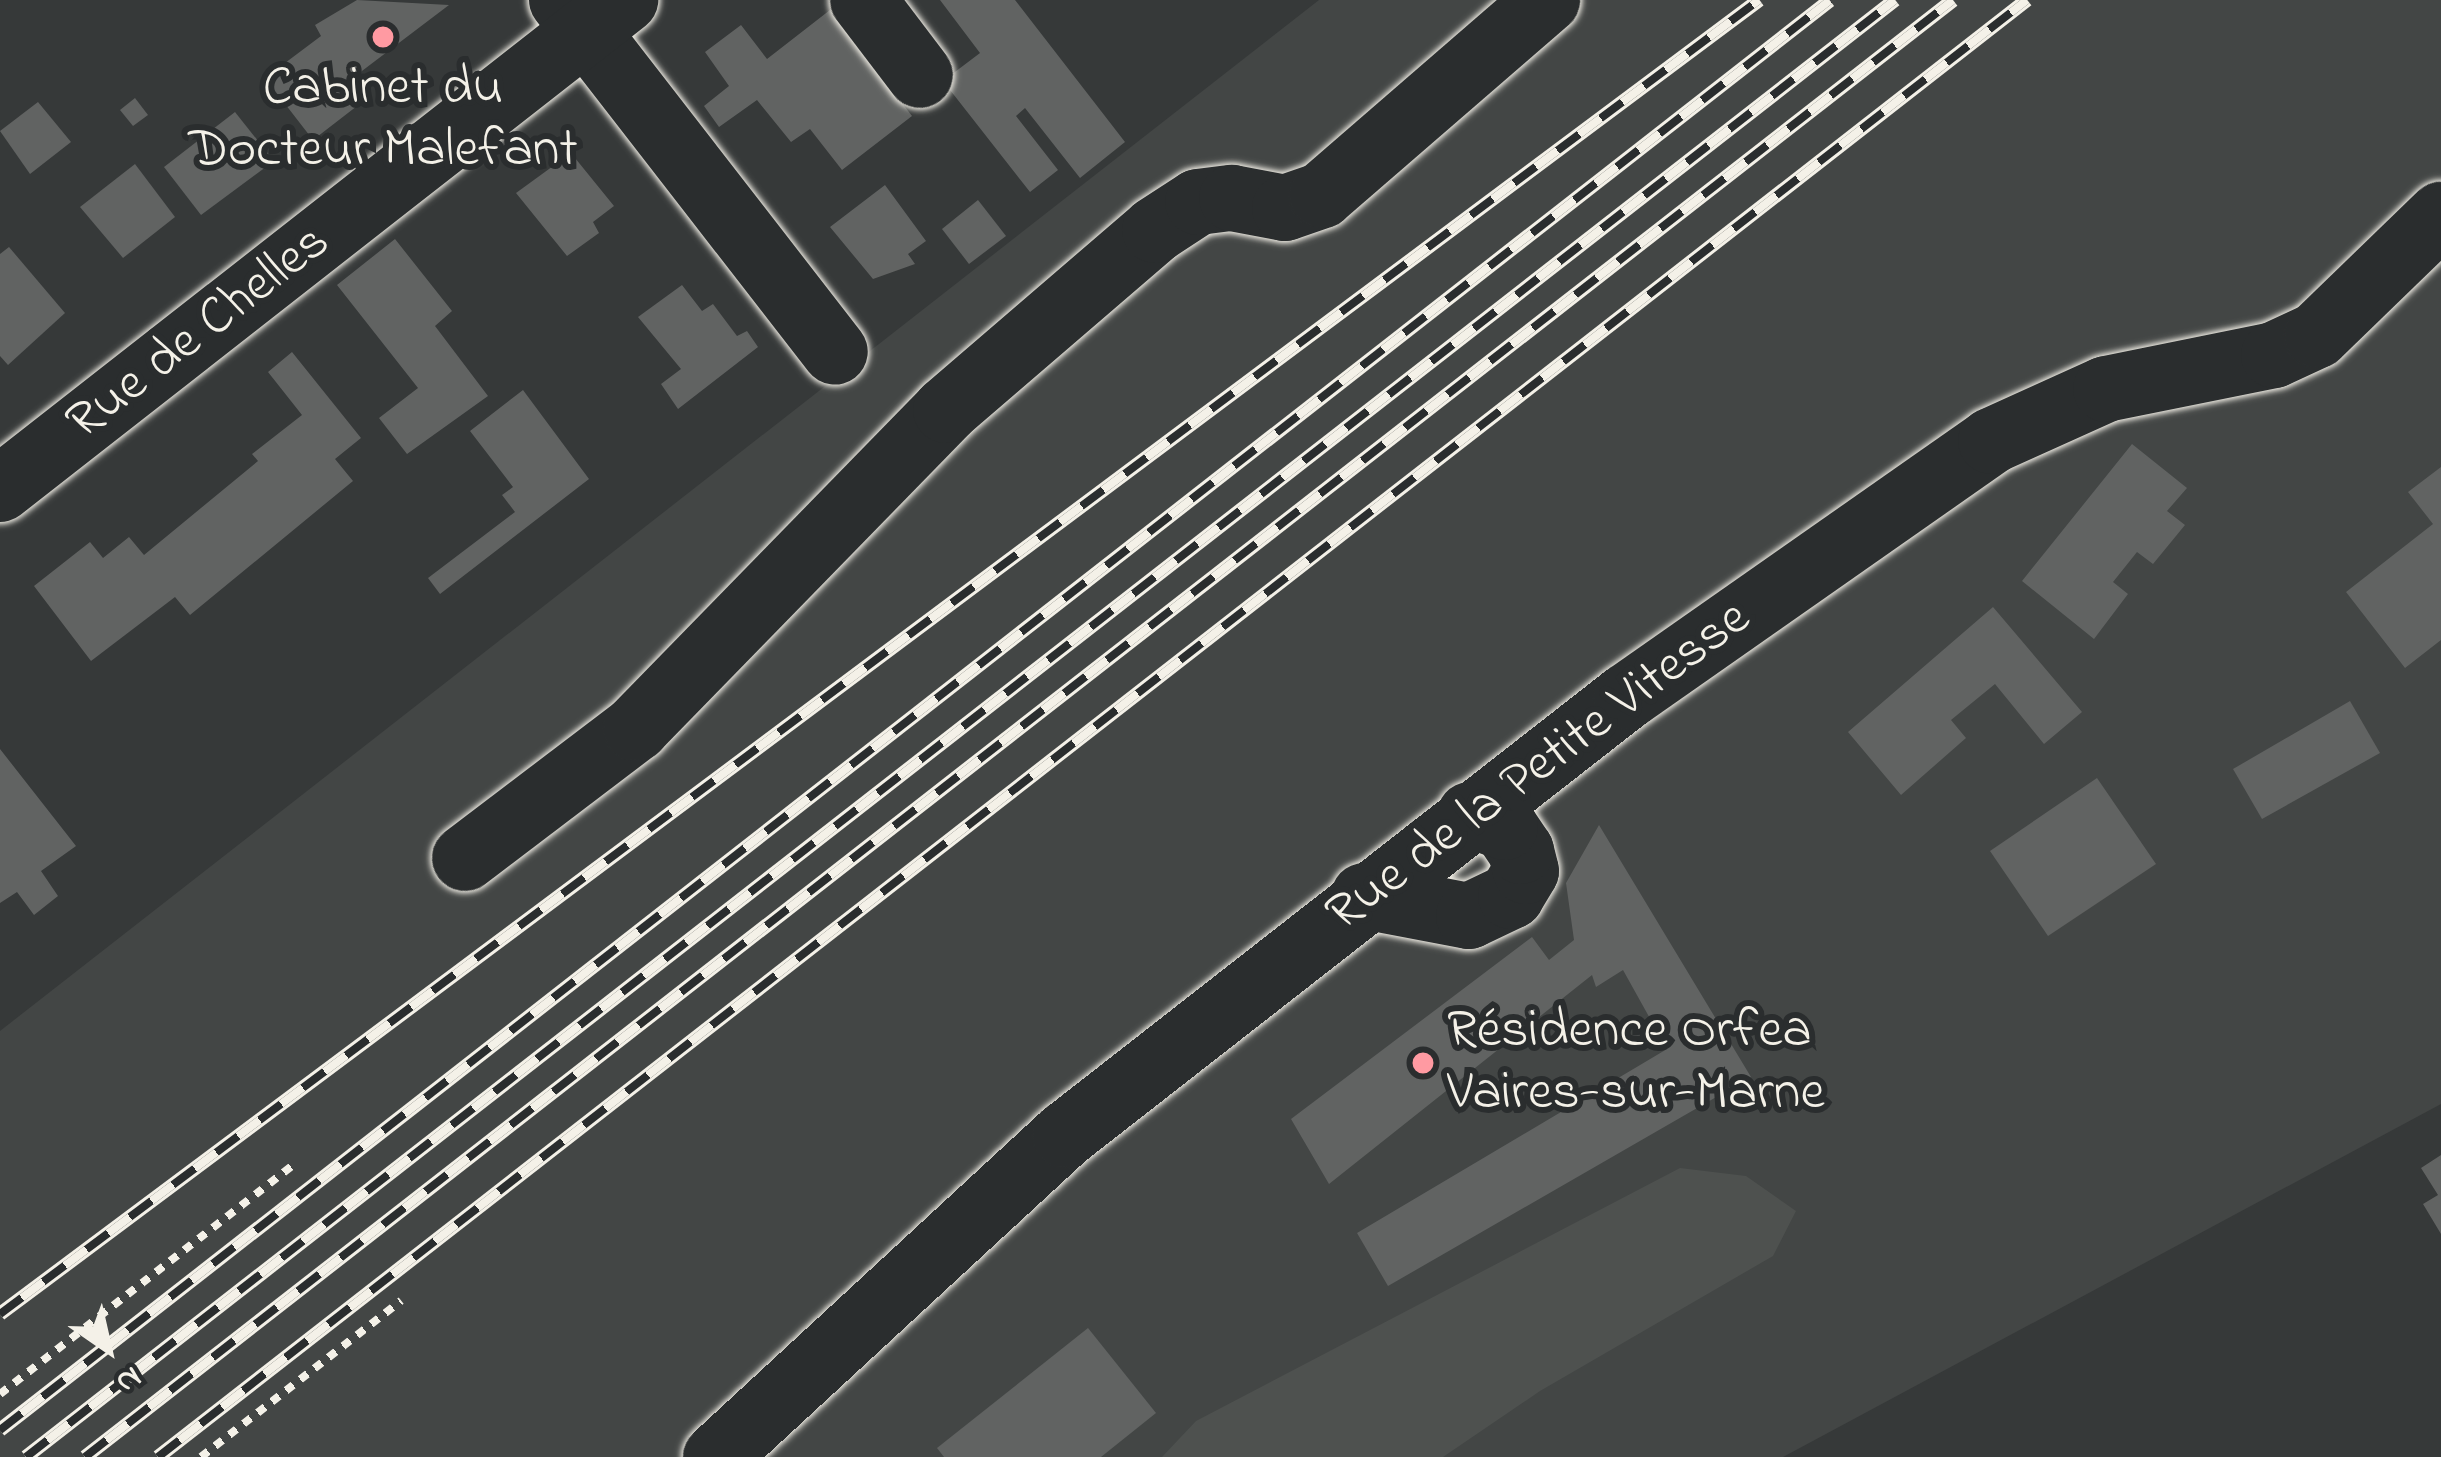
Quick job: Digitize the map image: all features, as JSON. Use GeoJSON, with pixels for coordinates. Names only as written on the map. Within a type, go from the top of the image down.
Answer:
{"type":"FeatureCollection","features":[{"type":"Feature","properties":{"kind":"street"},"geometry":{"type":"LineString","coordinates":[[863,0],[920,75]]}},
{"type":"Feature","properties":{"kind":"street"},"geometry":{"type":"LineString","coordinates":[[465,858],[636,728],[946,410],[1155,230],[1198,202],[1232,198],[1285,208],[1322,195],[1547,0]]}},
{"type":"Feature","properties":{"kind":"street"},"geometry":{"type":"LineString","coordinates":[[591,10],[836,352]]}},
{"type":"Feature","properties":{"kind":"street","name":"Rue de Chelles"},"geometry":{"type":"LineString","coordinates":[[0,489],[591,10]]}},
{"type":"Feature","properties":{"kind":"street","name":"Rue de la Petite Vitesse"},"geometry":{"type":"LineString","coordinates":[[716,1457],[1065,1135],[1470,815],[1991,441],[2106,389],[2274,355],[2317,335],[2441,215]]}},
{"type":"Feature","properties":{"kind":"street"},"geometry":{"type":"LineString","coordinates":[[1364,896],[1469,916],[1511,896],[1526,871],[1521,851],[1505,827],[1470,815]]}},
{"type":"Feature","properties":{"kind":"path"},"geometry":{"type":"LineString","coordinates":[[0,1394],[296,1163]]}},
{"type":"Feature","properties":{"kind":"path"},"geometry":{"type":"LineString","coordinates":[[201,1457],[401,1300]]}},
{"type":"Feature","properties":{"kind":"shaded area"},"geometry":{"type":"Polygon","coordinates":[[[1319,0],[2441,0],[2441,1104],[1783,1457],[0,1457],[0,1031],[1319,0]]]}},
{"type":"Feature","properties":{"kind":"shaded area"},"geometry":{"type":"Polygon","coordinates":[[[1680,1168],[1746,1176],[1796,1211],[1773,1256],[1540,1391],[1443,1457],[1162,1457],[1196,1421],[1680,1168]]]}},
{"type":"Feature","properties":{"kind":"building"},"geometry":{"type":"Polygon","coordinates":[[[357,0],[449,5],[354,77],[370,96],[313,140],[265,78],[321,36],[315,25],[357,0]]]}},
{"type":"Feature","properties":{"kind":"building"},"geometry":{"type":"Polygon","coordinates":[[[940,0],[1015,0],[1125,142],[1080,178],[1025,108],[1016,116],[1058,170],[1030,192],[943,81],[980,53],[940,0]]]}},
{"type":"Feature","properties":{"kind":"building"},"geometry":{"type":"Polygon","coordinates":[[[830,10],[912,116],[842,170],[810,129],[791,142],[757,100],[719,127],[704,106],[729,86],[705,52],[741,25],[767,59],[830,10]]]}},
{"type":"Feature","properties":{"kind":"building"},"geometry":{"type":"Polygon","coordinates":[[[135,98],[148,115],[133,126],[120,110],[135,98]]]}},
{"type":"Feature","properties":{"kind":"building"},"geometry":{"type":"Polygon","coordinates":[[[38,102],[71,142],[30,174],[0,131],[38,102]]]}},
{"type":"Feature","properties":{"kind":"building"},"geometry":{"type":"Polygon","coordinates":[[[235,112],[274,161],[201,215],[164,167],[235,112]]]}},
{"type":"Feature","properties":{"kind":"building"},"geometry":{"type":"Polygon","coordinates":[[[571,153],[614,206],[593,222],[599,233],[567,256],[516,193],[571,153]]]}},
{"type":"Feature","properties":{"kind":"building"},"geometry":{"type":"Polygon","coordinates":[[[135,164],[175,217],[123,258],[80,207],[135,164]]]}},
{"type":"Feature","properties":{"kind":"building"},"geometry":{"type":"Polygon","coordinates":[[[885,185],[926,241],[908,254],[915,264],[873,279],[830,227],[885,185]]]}},
{"type":"Feature","properties":{"kind":"building"},"geometry":{"type":"Polygon","coordinates":[[[978,200],[1006,236],[969,264],[942,229],[978,200]]]}},
{"type":"Feature","properties":{"kind":"building"},"geometry":{"type":"Polygon","coordinates":[[[395,239],[452,311],[435,326],[488,396],[407,454],[379,418],[418,388],[337,285],[395,239]]]}},
{"type":"Feature","properties":{"kind":"building"},"geometry":{"type":"Polygon","coordinates":[[[9,247],[65,313],[8,365],[0,356],[0,254],[9,247]]]}},
{"type":"Feature","properties":{"kind":"building"},"geometry":{"type":"Polygon","coordinates":[[[682,285],[702,311],[713,304],[737,336],[747,331],[758,347],[678,409],[661,384],[681,369],[638,317],[682,285]]]}},
{"type":"Feature","properties":{"kind":"building"},"geometry":{"type":"Polygon","coordinates":[[[292,352],[361,438],[335,459],[353,481],[190,615],[175,597],[91,661],[34,586],[90,542],[103,558],[129,537],[144,555],[258,461],[252,454],[302,415],[268,372],[292,352]]]}},
{"type":"Feature","properties":{"kind":"building"},"geometry":{"type":"Polygon","coordinates":[[[523,390],[589,479],[440,594],[428,578],[515,512],[502,495],[513,487],[470,431],[523,390]]]}},
{"type":"Feature","properties":{"kind":"building"},"geometry":{"type":"Polygon","coordinates":[[[2132,444],[2187,488],[2167,511],[2185,525],[2153,564],[2137,552],[2113,582],[2128,594],[2094,639],[2022,581],[2132,444]]]}},
{"type":"Feature","properties":{"kind":"building"},"geometry":{"type":"Polygon","coordinates":[[[2441,467],[2441,640],[2405,668],[2346,592],[2433,524],[2408,492],[2441,467]]]}},
{"type":"Feature","properties":{"kind":"building"},"geometry":{"type":"Polygon","coordinates":[[[1993,607],[2082,712],[2044,744],[1995,684],[1951,720],[1966,738],[1901,795],[1848,732],[1993,607]]]}},
{"type":"Feature","properties":{"kind":"building"},"geometry":{"type":"Polygon","coordinates":[[[2350,701],[2380,753],[2262,819],[2233,769],[2350,701]]]}},
{"type":"Feature","properties":{"kind":"building"},"geometry":{"type":"Polygon","coordinates":[[[0,749],[76,846],[41,871],[58,896],[34,915],[17,892],[0,903],[0,749]]]}},
{"type":"Feature","properties":{"kind":"building"},"geometry":{"type":"Polygon","coordinates":[[[2097,778],[2156,864],[2048,936],[1990,851],[2097,778]]]}},
{"type":"Feature","properties":{"kind":"building","name":"Résidence Orfea Vaires-sur-Marne"},"geometry":{"type":"Polygon","coordinates":[[[1599,825],[1751,1077],[1388,1286],[1357,1233],[1667,1049],[1623,970],[1596,987],[1592,975],[1329,1184],[1291,1119],[1532,937],[1549,960],[1574,940],[1566,883],[1599,825]]]}},
{"type":"Feature","properties":{"kind":"building"},"geometry":{"type":"Polygon","coordinates":[[[2441,1155],[2441,1234],[2423,1204],[2438,1195],[2421,1168],[2441,1155]]]}},
{"type":"Feature","properties":{"kind":"building"},"geometry":{"type":"Polygon","coordinates":[[[1088,1328],[1156,1413],[1101,1457],[944,1457],[937,1448],[1088,1328]]]}},
{"type":"Feature","properties":{"kind":"railway"},"geometry":{"type":"LineString","coordinates":[[0,1314],[1759,0]]}},
{"type":"Feature","properties":{"kind":"railway"},"geometry":{"type":"LineString","coordinates":[[0,1430],[1830,0]]}},
{"type":"Feature","properties":{"kind":"railway"},"geometry":{"type":"LineString","coordinates":[[26,1457],[1895,0]]}},
{"type":"Feature","properties":{"kind":"railway"},"geometry":{"type":"LineString","coordinates":[[85,1457],[1953,0]]}},
{"type":"Feature","properties":{"kind":"railway"},"geometry":{"type":"LineString","coordinates":[[158,1457],[2027,0]]}},
{"type":"Feature","properties":{"kind":"place","name":"Cabinet du Docteur Malefant"},"geometry":{"type":"Point","coordinates":[383,37]}},
{"type":"Feature","properties":{"kind":"place","name":"Résidence Orfea Vaires-sur-Marne"},"geometry":{"type":"Point","coordinates":[1423,1063]}}]}
